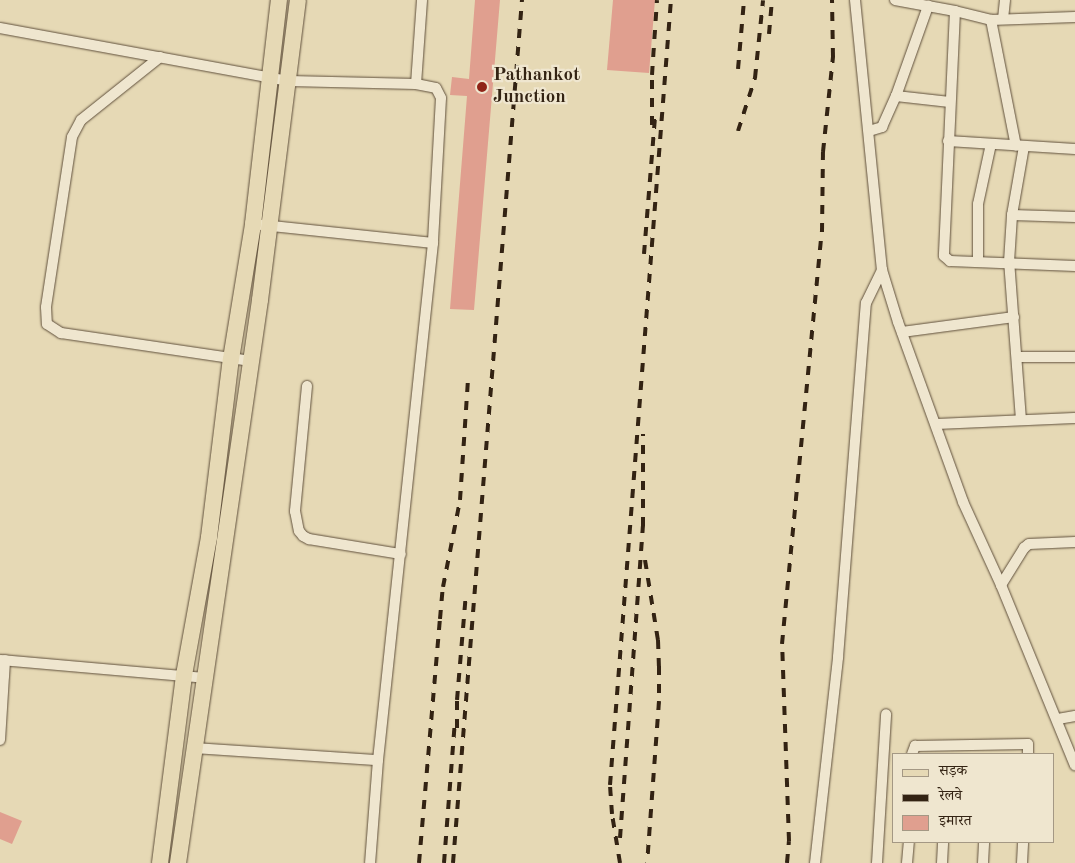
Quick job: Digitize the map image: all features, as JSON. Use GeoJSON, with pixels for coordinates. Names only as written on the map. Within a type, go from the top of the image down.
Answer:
{"type":"FeatureCollection","features":[{"type":"Feature","properties":{"kind":"main road"},"geometry":{"type":"LineString","coordinates":[[160,863],[184,675],[209,537],[231,358],[253,224],[279,0]]}},
{"type":"Feature","properties":{"kind":"main road"},"geometry":{"type":"LineString","coordinates":[[178,863],[251,361],[289,81],[298,0]]}},
{"type":"Feature","properties":{"kind":"street"},"geometry":{"type":"LineString","coordinates":[[416,84],[422,0]]}},
{"type":"Feature","properties":{"kind":"street"},"geometry":{"type":"LineString","coordinates":[[856,0],[882,270],[902,332],[963,502],[1001,585],[1058,719],[1075,765]]}},
{"type":"Feature","properties":{"kind":"street"},"geometry":{"type":"LineString","coordinates":[[895,0],[991,20],[1075,16]]}},
{"type":"Feature","properties":{"kind":"street"},"geometry":{"type":"LineString","coordinates":[[1003,19],[1005,0]]}},
{"type":"Feature","properties":{"kind":"street"},"geometry":{"type":"LineString","coordinates":[[868,131],[882,127],[896,96],[928,6]]}},
{"type":"Feature","properties":{"kind":"street"},"geometry":{"type":"LineString","coordinates":[[955,11],[944,256],[950,262],[978,261],[1075,266]]}},
{"type":"Feature","properties":{"kind":"street"},"geometry":{"type":"LineString","coordinates":[[991,20],[1020,146],[1009,262],[1018,357],[1021,420]]}},
{"type":"Feature","properties":{"kind":"street"},"geometry":{"type":"LineString","coordinates":[[0,28],[289,81],[416,84],[436,88],[441,98],[433,243],[378,760],[370,863]]}},
{"type":"Feature","properties":{"kind":"street"},"geometry":{"type":"LineString","coordinates":[[160,57],[82,120],[72,137],[45,317],[51,329],[62,333],[251,361]]}},
{"type":"Feature","properties":{"kind":"street"},"geometry":{"type":"LineString","coordinates":[[896,96],[950,102]]}},
{"type":"Feature","properties":{"kind":"street"},"geometry":{"type":"LineString","coordinates":[[948,141],[1075,149]]}},
{"type":"Feature","properties":{"kind":"street"},"geometry":{"type":"LineString","coordinates":[[978,261],[978,204],[992,144]]}},
{"type":"Feature","properties":{"kind":"street"},"geometry":{"type":"LineString","coordinates":[[1012,215],[1075,217]]}},
{"type":"Feature","properties":{"kind":"street"},"geometry":{"type":"LineString","coordinates":[[253,224],[433,243]]}},
{"type":"Feature","properties":{"kind":"street"},"geometry":{"type":"LineString","coordinates":[[815,863],[838,657],[866,303],[882,270]]}},
{"type":"Feature","properties":{"kind":"street"},"geometry":{"type":"LineString","coordinates":[[902,332],[1014,317]]}},
{"type":"Feature","properties":{"kind":"street"},"geometry":{"type":"LineString","coordinates":[[1018,357],[1075,357]]}},
{"type":"Feature","properties":{"kind":"street"},"geometry":{"type":"LineString","coordinates":[[307,386],[295,510],[299,531],[309,539],[401,554]]}},
{"type":"Feature","properties":{"kind":"street"},"geometry":{"type":"LineString","coordinates":[[936,424],[1075,418]]}},
{"type":"Feature","properties":{"kind":"street"},"geometry":{"type":"LineString","coordinates":[[1001,585],[1024,548],[1029,544],[1075,542]]}},
{"type":"Feature","properties":{"kind":"street"},"geometry":{"type":"LineString","coordinates":[[0,740],[2,660],[206,678]]}},
{"type":"Feature","properties":{"kind":"street"},"geometry":{"type":"LineString","coordinates":[[877,863],[886,714]]}},
{"type":"Feature","properties":{"kind":"street"},"geometry":{"type":"LineString","coordinates":[[1058,719],[1075,716]]}},
{"type":"Feature","properties":{"kind":"street"},"geometry":{"type":"LineString","coordinates":[[912,753],[915,746],[947,749],[989,749],[1028,744],[1028,753]]}},
{"type":"Feature","properties":{"kind":"street"},"geometry":{"type":"LineString","coordinates":[[195,748],[378,760]]}},
{"type":"Feature","properties":{"kind":"street"},"geometry":{"type":"LineString","coordinates":[[907,863],[908,843]]}},
{"type":"Feature","properties":{"kind":"street"},"geometry":{"type":"LineString","coordinates":[[942,863],[943,843]]}},
{"type":"Feature","properties":{"kind":"street"},"geometry":{"type":"LineString","coordinates":[[984,843],[984,863]]}},
{"type":"Feature","properties":{"kind":"street"},"geometry":{"type":"LineString","coordinates":[[1022,863],[1023,843]]}},
{"type":"Feature","properties":{"kind":"building"},"geometry":{"type":"Polygon","coordinates":[[[475,0],[500,0],[474,310],[450,309],[467,96],[450,95],[452,77],[469,79],[475,0]]]}},
{"type":"Feature","properties":{"kind":"building"},"geometry":{"type":"Polygon","coordinates":[[[613,0],[655,0],[649,73],[607,70],[613,0]]]}},
{"type":"Feature","properties":{"kind":"building"},"geometry":{"type":"Polygon","coordinates":[[[0,812],[22,821],[12,844],[0,839],[0,812]]]}},
{"type":"Feature","properties":{"kind":"railway"},"geometry":{"type":"LineString","coordinates":[[453,863],[522,0]]}},
{"type":"Feature","properties":{"kind":"railway"},"geometry":{"type":"LineString","coordinates":[[652,125],[652,75],[657,0]]}},
{"type":"Feature","properties":{"kind":"railway"},"geometry":{"type":"LineString","coordinates":[[620,863],[612,814],[610,785],[671,0]]}},
{"type":"Feature","properties":{"kind":"railway"},"geometry":{"type":"LineString","coordinates":[[738,69],[744,0]]}},
{"type":"Feature","properties":{"kind":"railway"},"geometry":{"type":"LineString","coordinates":[[738,131],[755,78],[763,0]]}},
{"type":"Feature","properties":{"kind":"railway"},"geometry":{"type":"LineString","coordinates":[[769,34],[772,0]]}},
{"type":"Feature","properties":{"kind":"railway"},"geometry":{"type":"LineString","coordinates":[[787,863],[789,841],[782,644],[822,232],[823,152],[833,57],[832,0]]}},
{"type":"Feature","properties":{"kind":"railway"},"geometry":{"type":"LineString","coordinates":[[644,254],[655,117]]}},
{"type":"Feature","properties":{"kind":"railway"},"geometry":{"type":"LineString","coordinates":[[419,863],[443,587],[460,500],[468,381]]}},
{"type":"Feature","properties":{"kind":"railway"},"geometry":{"type":"LineString","coordinates":[[620,838],[643,526],[643,434]]}},
{"type":"Feature","properties":{"kind":"railway"},"geometry":{"type":"LineString","coordinates":[[645,560],[658,640],[659,666],[659,701],[647,863]]}},
{"type":"Feature","properties":{"kind":"railway"},"geometry":{"type":"LineString","coordinates":[[457,728],[457,700],[466,593]]}},
{"type":"Feature","properties":{"kind":"railway"},"geometry":{"type":"LineString","coordinates":[[444,863],[455,720]]}},
{"type":"Feature","properties":{"kind":"place","name":"Pathankot Junction"},"geometry":{"type":"Point","coordinates":[482,87]}}]}
